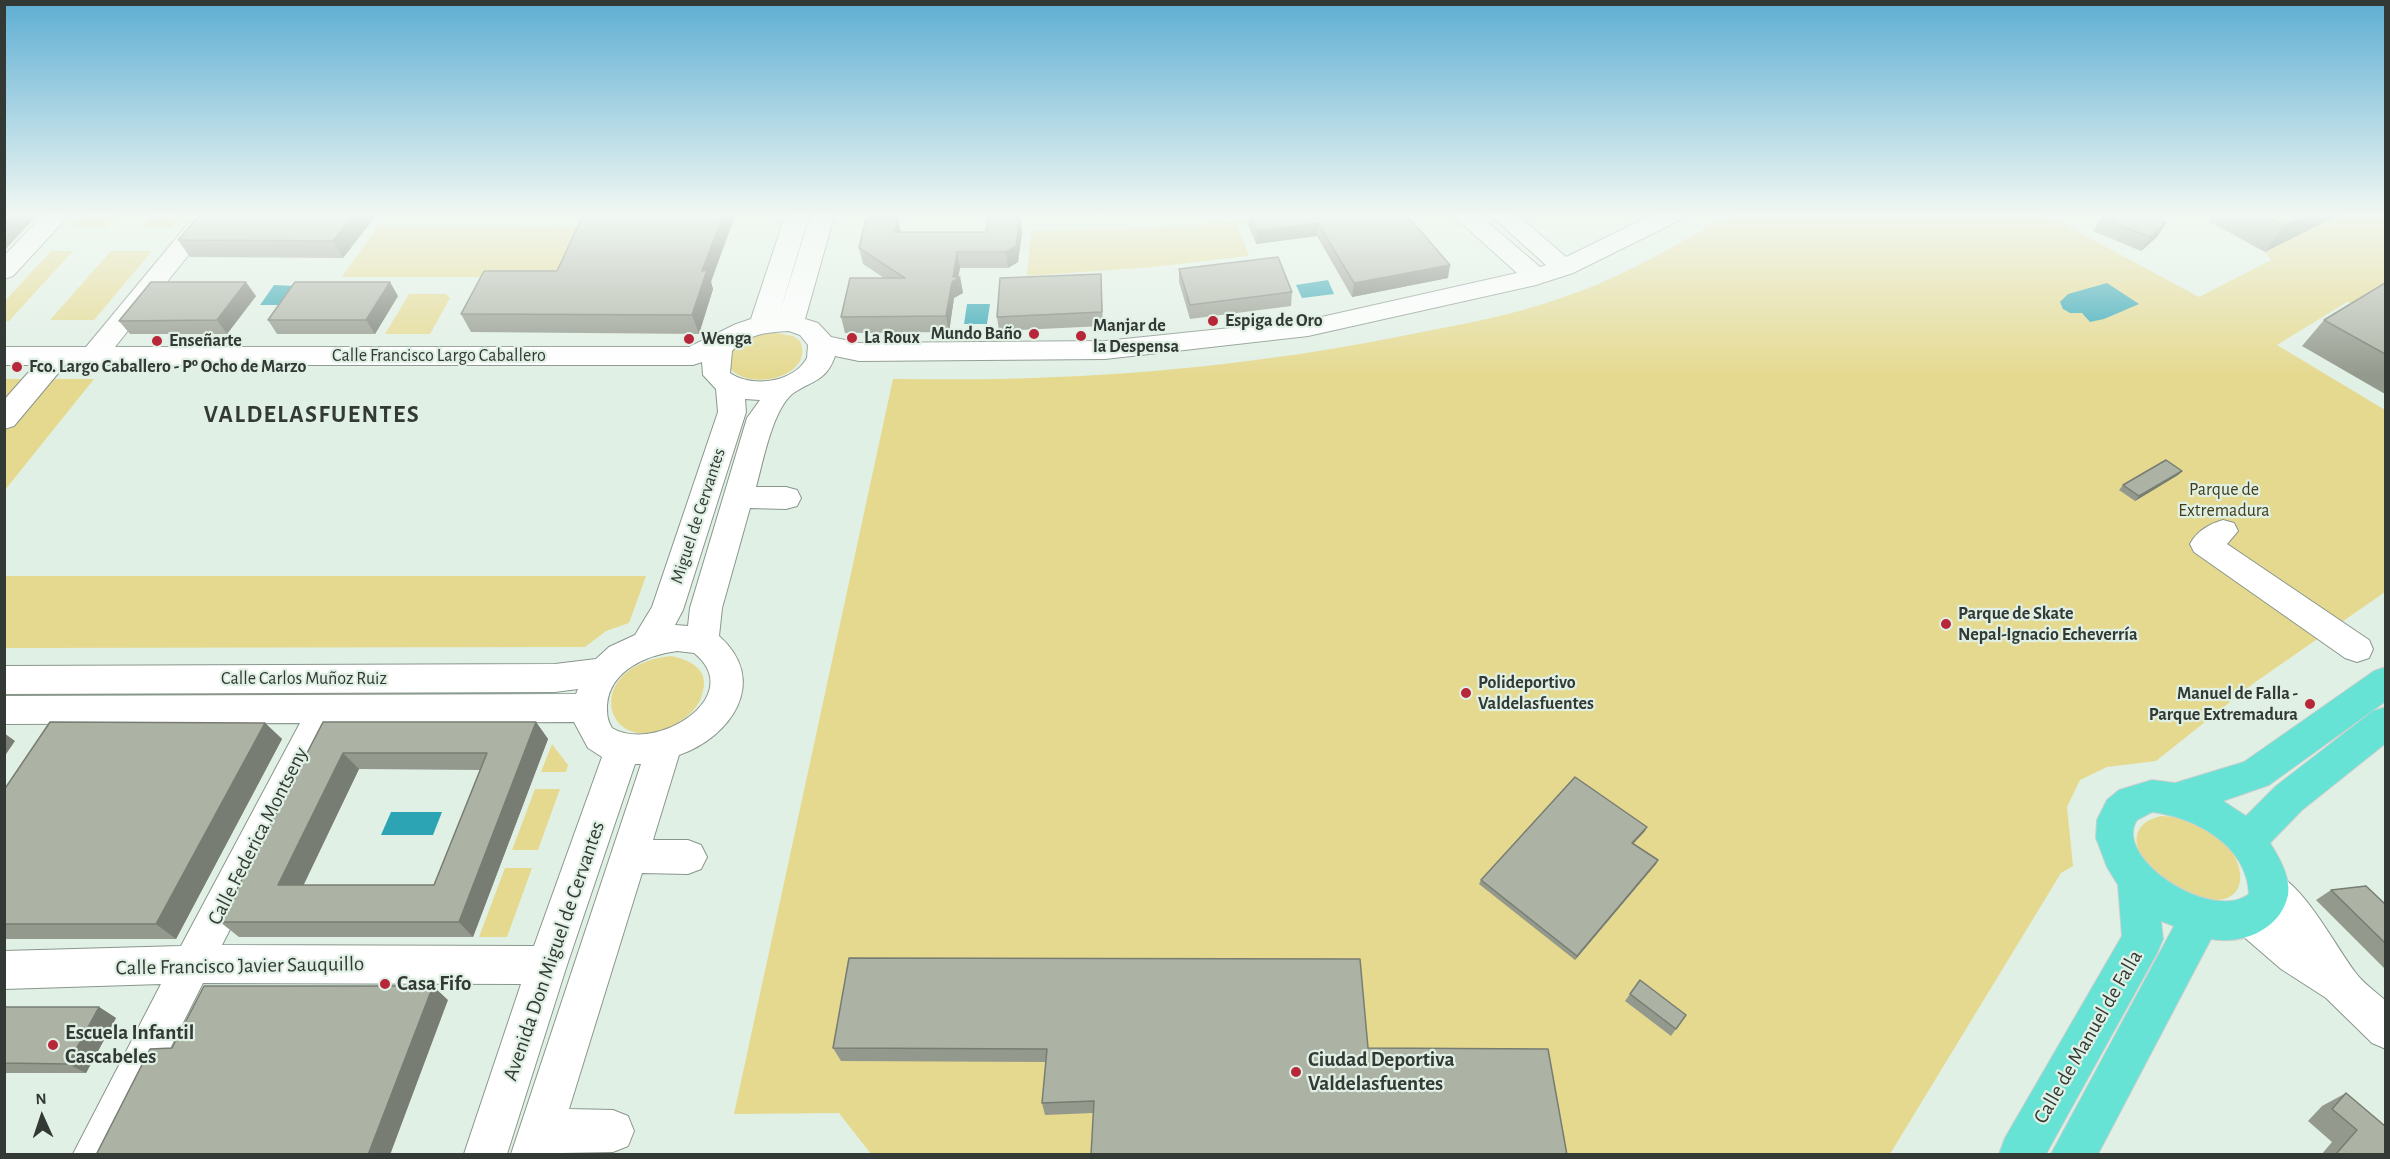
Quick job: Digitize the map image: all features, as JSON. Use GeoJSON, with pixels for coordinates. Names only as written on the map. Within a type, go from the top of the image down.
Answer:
{"type":"FeatureCollection","features":[{"type":"Feature","properties":{"kind":"main road"},"geometry":{"type":"LineString","coordinates":[[2177,799],[2256,774],[2385,681]]}},
{"type":"Feature","properties":{"kind":"main road"},"geometry":{"type":"LineString","coordinates":[[2247,841],[2289,798],[2385,722]]}},
{"type":"Feature","properties":{"kind":"main road"},"geometry":{"type":"LineString","coordinates":[[2152,796],[2177,799],[2209,811],[2232,826],[2247,841],[2268,872],[2260,903],[2229,921],[2186,913],[2164,901],[2137,880],[2117,850],[2114,829],[2116,818],[2128,804],[2152,796]]}},
{"type":"Feature","properties":{"kind":"main road","name":"Calle de Manuel de Falla"},"geometry":{"type":"LineString","coordinates":[[2021,1155],[2143,939],[2137,880]]}},
{"type":"Feature","properties":{"kind":"main road","name":"Calle de Manuel de Falla"},"geometry":{"type":"LineString","coordinates":[[2074,1155],[2176,958],[2202,917]]}},
{"type":"Feature","properties":{"kind":"street"},"geometry":{"type":"LineString","coordinates":[[93,356],[166,267]]}},
{"type":"Feature","properties":{"kind":"street"},"geometry":{"type":"LineString","coordinates":[[763,324],[781,267]]}},
{"type":"Feature","properties":{"kind":"street"},"geometry":{"type":"LineString","coordinates":[[791,323],[807,267]]}},
{"type":"Feature","properties":{"kind":"street"},"geometry":{"type":"LineString","coordinates":[[1525,267],[1536,277]]}},
{"type":"Feature","properties":{"kind":"street"},"geometry":{"type":"LineString","coordinates":[[693,356],[722,378],[754,391],[784,387],[800,380],[818,357],[860,352],[1094,344],[1308,328],[1536,277],[1564,268]]}},
{"type":"Feature","properties":{"kind":"street"},"geometry":{"type":"LineString","coordinates":[[722,378],[716,355],[728,339],[746,329],[763,324],[791,323],[809,329],[818,357]]}},
{"type":"Feature","properties":{"kind":"street","name":"Calle Francisco Largo Caballero"},"geometry":{"type":"LineString","coordinates":[[4,356],[693,356],[728,339]]}},
{"type":"Feature","properties":{"kind":"street"},"geometry":{"type":"LineString","coordinates":[[4,419],[58,356]]}},
{"type":"Feature","properties":{"kind":"street","name":"Miguel de Cervantes"},"geometry":{"type":"LineString","coordinates":[[648,642],[667,610],[732,412],[722,378]]}},
{"type":"Feature","properties":{"kind":"street","name":"Miguel de Cervantes"},"geometry":{"type":"LineString","coordinates":[[702,641],[706,608],[761,418],[784,387]]}},
{"type":"Feature","properties":{"kind":"street"},"geometry":{"type":"LineString","coordinates":[[738,497],[786,498]]}},
{"type":"Feature","properties":{"kind":"street"},"geometry":{"type":"LineString","coordinates":[[2223,531],[2205,544],[2357,649]]}},
{"type":"Feature","properties":{"kind":"street"},"geometry":{"type":"LineString","coordinates":[[677,638],[702,641],[725,665],[726,690],[718,710],[702,727],[688,737],[664,747],[647,750],[623,748],[605,740],[592,726],[588,708],[591,691],[603,672],[616,660],[648,642],[677,638]]}},
{"type":"Feature","properties":{"kind":"street","name":"Calle Carlos Muñoz Ruiz"},"geometry":{"type":"LineString","coordinates":[[4,680],[555,678],[603,672]]}},
{"type":"Feature","properties":{"kind":"street","name":"Calle Carlos Muñoz Ruiz"},"geometry":{"type":"LineString","coordinates":[[4,710],[588,708]]}},
{"type":"Feature","properties":{"kind":"street"},"geometry":{"type":"LineString","coordinates":[[44,739],[63,710]]}},
{"type":"Feature","properties":{"kind":"street","name":"Calle Federica Montseny"},"geometry":{"type":"LineString","coordinates":[[94,1155],[324,710]]}},
{"type":"Feature","properties":{"kind":"street","name":"Avenida Don Miguel de Cervantes"},"geometry":{"type":"LineString","coordinates":[[537,1142],[627,856],[664,747]]}},
{"type":"Feature","properties":{"kind":"street","name":"Avenida Don Miguel de Cervantes"},"geometry":{"type":"LineString","coordinates":[[486,1155],[547,965],[623,748]]}},
{"type":"Feature","properties":{"kind":"street"},"geometry":{"type":"LineString","coordinates":[[627,856],[688,857]]}},
{"type":"Feature","properties":{"kind":"street"},"geometry":{"type":"LineString","coordinates":[[2260,903],[2295,957],[2370,1013]]}},
{"type":"Feature","properties":{"kind":"street","name":"Calle Francisco Javier Sauquillo"},"geometry":{"type":"LineString","coordinates":[[4,970],[192,964],[547,965]]}},
{"type":"Feature","properties":{"kind":"street"},"geometry":{"type":"LineString","coordinates":[[537,1142],[613,1131]]}},
{"type":"Feature","properties":{"kind":"green space"},"geometry":{"type":"Polygon","coordinates":[[[36,267],[58,267],[9,321],[5,321],[5,301],[36,267]]]}},
{"type":"Feature","properties":{"kind":"green space"},"geometry":{"type":"Polygon","coordinates":[[[97,267],[138,267],[94,320],[50,320],[97,267]]]}},
{"type":"Feature","properties":{"kind":"green space"},"geometry":{"type":"Polygon","coordinates":[[[349,267],[563,267],[558,277],[342,277],[349,267]]]}},
{"type":"Feature","properties":{"kind":"green space"},"geometry":{"type":"Polygon","coordinates":[[[1028,267],[1151,267],[1027,276],[1028,267]]]}},
{"type":"Feature","properties":{"kind":"green space","name":"Polideportivo Valdelasfuentes"},"geometry":{"type":"Polygon","coordinates":[[[1633,267],[2143,267],[2199,297],[2257,267],[2385,267],[2385,296],[2366,307],[2347,302],[2277,345],[2385,410],[2385,592],[2254,683],[2156,761],[2107,767],[2080,780],[2067,807],[2073,866],[2061,873],[1890,1154],[871,1154],[839,1113],[734,1114],[893,379],[1081,376],[1178,369],[1274,358],[1488,319],[1541,305],[1603,282],[1633,267]]]}},
{"type":"Feature","properties":{"kind":"green space"},"geometry":{"type":"Polygon","coordinates":[[[409,294],[446,294],[450,298],[430,334],[385,334],[409,294]]]}},
{"type":"Feature","properties":{"kind":"green space"},"geometry":{"type":"Polygon","coordinates":[[[771,332],[793,336],[800,341],[802,353],[798,364],[790,372],[764,380],[750,379],[737,374],[728,366],[731,351],[747,337],[771,332]]]}},
{"type":"Feature","properties":{"kind":"green space"},"geometry":{"type":"Polygon","coordinates":[[[5,379],[94,379],[5,490],[5,379]]]}},
{"type":"Feature","properties":{"kind":"green space"},"geometry":{"type":"Polygon","coordinates":[[[5,576],[646,576],[629,623],[606,631],[585,647],[5,648],[5,576]]]}},
{"type":"Feature","properties":{"kind":"green space"},"geometry":{"type":"Polygon","coordinates":[[[671,656],[691,663],[701,671],[704,683],[699,702],[689,715],[674,725],[650,733],[631,731],[618,722],[612,708],[613,692],[623,676],[642,663],[671,656]]]}},
{"type":"Feature","properties":{"kind":"green space"},"geometry":{"type":"Polygon","coordinates":[[[552,744],[568,765],[566,772],[541,772],[552,744]]]}},
{"type":"Feature","properties":{"kind":"green space"},"geometry":{"type":"Polygon","coordinates":[[[535,789],[560,789],[538,850],[512,850],[535,789]]]}},
{"type":"Feature","properties":{"kind":"green space"},"geometry":{"type":"Polygon","coordinates":[[[2161,816],[2194,822],[2209,830],[2231,850],[2240,870],[2238,889],[2232,896],[2222,900],[2196,898],[2171,888],[2153,873],[2140,854],[2137,836],[2140,828],[2148,821],[2161,816]]]}},
{"type":"Feature","properties":{"kind":"green space"},"geometry":{"type":"Polygon","coordinates":[[[505,868],[532,868],[507,937],[479,937],[505,868]]]}},
{"type":"Feature","properties":{"kind":"water"},"geometry":{"type":"Polygon","coordinates":[[[1328,280],[1334,294],[1302,298],[1296,285],[1328,280]]]}},
{"type":"Feature","properties":{"kind":"water"},"geometry":{"type":"Polygon","coordinates":[[[2107,283],[2139,304],[2104,319],[2090,322],[2082,313],[2070,313],[2063,309],[2060,302],[2068,294],[2107,283]]]}},
{"type":"Feature","properties":{"kind":"water"},"geometry":{"type":"Polygon","coordinates":[[[274,285],[295,286],[281,305],[260,305],[274,285]]]}},
{"type":"Feature","properties":{"kind":"water"},"geometry":{"type":"Polygon","coordinates":[[[967,304],[990,304],[987,324],[964,324],[967,304]]]}},
{"type":"Feature","properties":{"kind":"water"},"geometry":{"type":"Polygon","coordinates":[[[391,812],[442,812],[433,835],[381,835],[391,812]]]}},
{"type":"Feature","properties":{"kind":"building"},"geometry":{"type":"Polygon","coordinates":[[[559,267],[703,267],[702,271],[707,270],[692,315],[461,314],[484,271],[557,271],[559,267]]]}},
{"type":"Feature","properties":{"kind":"building"},"geometry":{"type":"Polygon","coordinates":[[[888,267],[955,267],[953,277],[960,277],[952,282],[946,316],[841,317],[850,278],[905,278],[888,267]]]}},
{"type":"Feature","properties":{"kind":"building"},"geometry":{"type":"Polygon","coordinates":[[[1282,267],[1292,292],[1190,305],[1179,269],[1282,267]]]}},
{"type":"Feature","properties":{"kind":"building"},"geometry":{"type":"Polygon","coordinates":[[[1344,267],[1439,267],[1354,283],[1344,267]]]}},
{"type":"Feature","properties":{"kind":"building"},"geometry":{"type":"Polygon","coordinates":[[[1101,274],[1102,312],[997,317],[1000,278],[1101,274]]]}},
{"type":"Feature","properties":{"kind":"building"},"geometry":{"type":"Polygon","coordinates":[[[151,282],[246,282],[217,320],[119,321],[151,282]]]}},
{"type":"Feature","properties":{"kind":"building"},"geometry":{"type":"Polygon","coordinates":[[[295,282],[390,282],[366,320],[268,320],[295,282]]]}},
{"type":"Feature","properties":{"kind":"building"},"geometry":{"type":"Polygon","coordinates":[[[2385,283],[2385,354],[2324,320],[2385,283]]]}},
{"type":"Feature","properties":{"kind":"building"},"geometry":{"type":"Polygon","coordinates":[[[2166,460],[2182,471],[2139,496],[2123,485],[2166,460]]]}},
{"type":"Feature","properties":{"kind":"building"},"geometry":{"type":"Polygon","coordinates":[[[50,722],[265,723],[156,924],[4,924],[4,790],[50,722]]]}},
{"type":"Feature","properties":{"kind":"building"},"geometry":{"type":"Polygon","coordinates":[[[323,722],[536,722],[459,922],[220,922],[323,722]],[[343,753],[278,885],[434,885],[487,753],[343,753]]]}},
{"type":"Feature","properties":{"kind":"building"},"geometry":{"type":"Polygon","coordinates":[[[1575,777],[1647,827],[1632,843],[1658,860],[1577,956],[1481,880],[1575,777]]]}},
{"type":"Feature","properties":{"kind":"building"},"geometry":{"type":"Polygon","coordinates":[[[2366,886],[2385,904],[2385,943],[2331,890],[2366,886]]]}},
{"type":"Feature","properties":{"kind":"building","name":"Ciudad Deportiva Valdelasfuentes"},"geometry":{"type":"Polygon","coordinates":[[[849,958],[1360,959],[1368,1048],[1548,1049],[1567,1155],[1091,1155],[1094,1101],[1042,1103],[1047,1049],[833,1048],[849,958]]]}},
{"type":"Feature","properties":{"kind":"building"},"geometry":{"type":"Polygon","coordinates":[[[1640,980],[1686,1015],[1676,1029],[1630,994],[1640,980]]]}},
{"type":"Feature","properties":{"kind":"building"},"geometry":{"type":"Polygon","coordinates":[[[204,986],[433,986],[368,1155],[96,1155],[150,1049],[172,1048],[204,986]]]}},
{"type":"Feature","properties":{"kind":"building","name":"Escuela Infantil Cascabeles"},"geometry":{"type":"Polygon","coordinates":[[[4,1007],[99,1007],[68,1064],[4,1063],[4,1007]]]}},
{"type":"Feature","properties":{"kind":"building"},"geometry":{"type":"Polygon","coordinates":[[[2346,1093],[2385,1126],[2385,1155],[2335,1155],[2357,1130],[2332,1109],[2346,1093]]]}},
{"type":"Feature","properties":{"kind":"place","name":"Espiga de Oro"},"geometry":{"type":"Point","coordinates":[1213,321]}},
{"type":"Feature","properties":{"kind":"place","name":"Mundo Baño"},"geometry":{"type":"Point","coordinates":[1034,334]}},
{"type":"Feature","properties":{"kind":"place","name":"Manjar de la Despensa"},"geometry":{"type":"Point","coordinates":[1081,336]}},
{"type":"Feature","properties":{"kind":"place","name":"La Roux"},"geometry":{"type":"Point","coordinates":[852,338]}},
{"type":"Feature","properties":{"kind":"place","name":"Wenga"},"geometry":{"type":"Point","coordinates":[689,339]}},
{"type":"Feature","properties":{"kind":"place","name":"Enseñarte"},"geometry":{"type":"Point","coordinates":[157,341]}},
{"type":"Feature","properties":{"kind":"place","name":"Fco. Largo Caballero - Pº Ocho de Marzo"},"geometry":{"type":"Point","coordinates":[17,367]}},
{"type":"Feature","properties":{"kind":"place","name":"Parque de Skate Nepal-Ignacio Echeverría"},"geometry":{"type":"Point","coordinates":[1946,624]}},
{"type":"Feature","properties":{"kind":"place","name":"Polideportivo Valdelasfuentes"},"geometry":{"type":"Point","coordinates":[1466,693]}},
{"type":"Feature","properties":{"kind":"place","name":"Manuel de Falla - Parque Extremadura"},"geometry":{"type":"Point","coordinates":[2310,704]}},
{"type":"Feature","properties":{"kind":"place","name":"Casa Fifo"},"geometry":{"type":"Point","coordinates":[385,984]}},
{"type":"Feature","properties":{"kind":"place","name":"Escuela Infantil Cascabeles"},"geometry":{"type":"Point","coordinates":[53,1045]}},
{"type":"Feature","properties":{"kind":"place","name":"Ciudad Deportiva Valdelasfuentes"},"geometry":{"type":"Point","coordinates":[1296,1072]}},
{"type":"Feature","properties":{"kind":"district","name":"VALDELASFUENTES"},"geometry":{"type":"Point","coordinates":[312,415]}},
{"type":"Feature","properties":{"kind":"park label","name":"Parque de Extremadura"},"geometry":{"type":"Point","coordinates":[2224,500]}}]}
